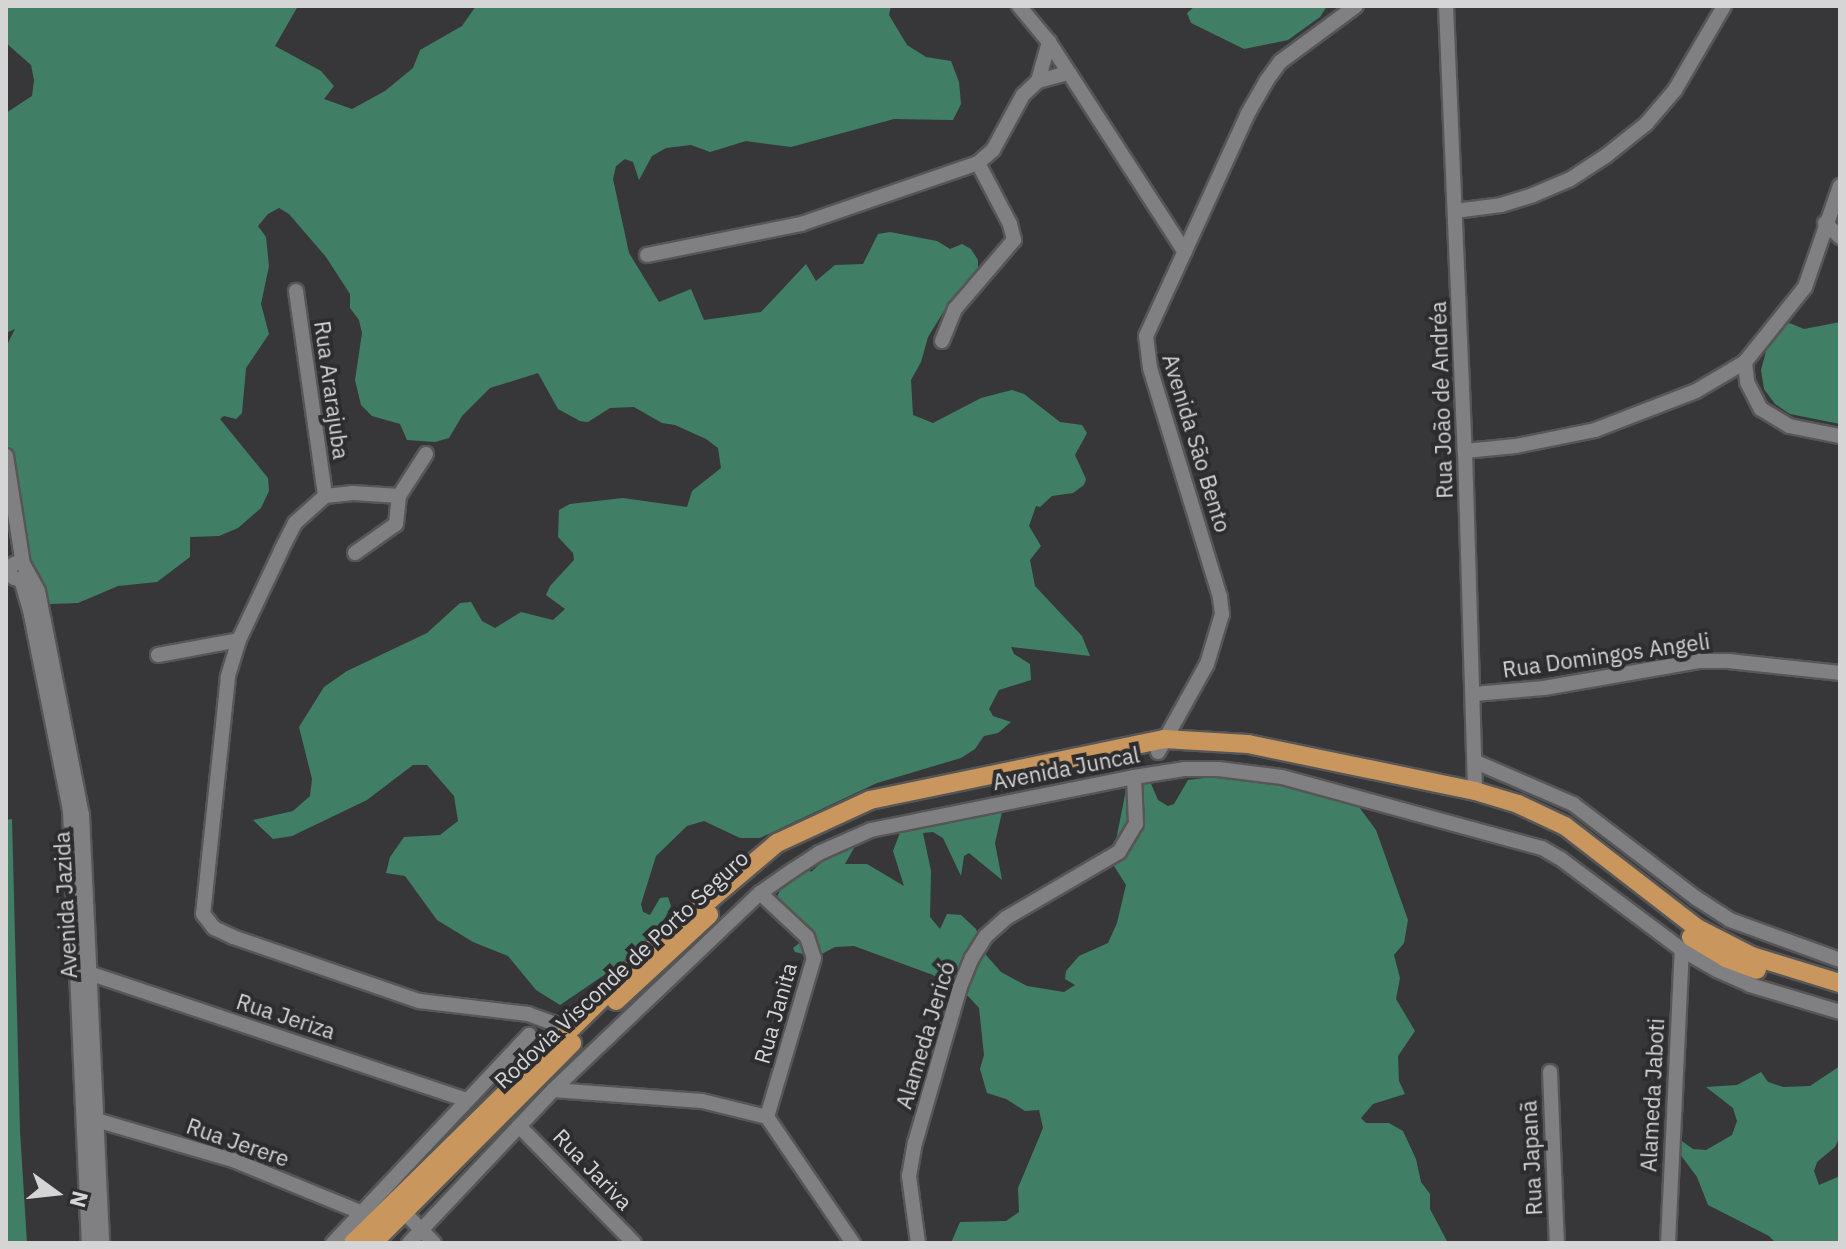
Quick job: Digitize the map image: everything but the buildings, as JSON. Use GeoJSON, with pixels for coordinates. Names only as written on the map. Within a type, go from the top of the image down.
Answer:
{"type":"FeatureCollection","features":[{"type":"Feature","properties":{"kind":"main road","name":"Rodovia Visconde de Porto Seguro"},"geometry":{"type":"LineString","coordinates":[[353,1243],[369,1217],[652,949],[758,857],[819,823],[870,800],[1161,746],[1248,744],[1475,791],[1540,812],[1565,826],[1710,935],[1752,956],[1840,983]]}},
{"type":"Feature","properties":{"kind":"main road","name":"Rodovia Visconde de Porto Seguro"},"geometry":{"type":"LineString","coordinates":[[375,1243],[592,1022],[748,880],[783,853],[837,824],[873,812],[1161,746],[1248,755],[1515,816],[1557,836],[1692,938],[1726,958],[1840,996]]}},
{"type":"Feature","properties":{"kind":"main road"},"geometry":{"type":"LineString","coordinates":[[369,1217],[391,1210],[404,1212]]}},
{"type":"Feature","properties":{"kind":"street"},"geometry":{"type":"LineString","coordinates":[[1019,6],[1049,42],[1185,252]]}},
{"type":"Feature","properties":{"kind":"street","name":"Avenida São Bento"},"geometry":{"type":"LineString","coordinates":[[1161,746],[1207,664],[1222,614],[1220,597],[1146,346],[1149,326],[1247,115],[1267,80],[1280,62],[1356,6]]}},
{"type":"Feature","properties":{"kind":"street","name":"Rua João de Andréa"},"geometry":{"type":"LineString","coordinates":[[1446,6],[1474,694],[1475,791]]}},
{"type":"Feature","properties":{"kind":"street"},"geometry":{"type":"LineString","coordinates":[[1455,211],[1501,205],[1533,195],[1569,180],[1607,155],[1646,124],[1675,90],[1724,6]]}},
{"type":"Feature","properties":{"kind":"street"},"geometry":{"type":"LineString","coordinates":[[647,255],[801,224],[978,163],[993,150],[1011,111],[1038,81],[1049,42]]}},
{"type":"Feature","properties":{"kind":"street"},"geometry":{"type":"LineString","coordinates":[[1038,81],[1067,73]]}},
{"type":"Feature","properties":{"kind":"street"},"geometry":{"type":"LineString","coordinates":[[942,341],[955,309],[1014,240],[1010,224],[978,163]]}},
{"type":"Feature","properties":{"kind":"street"},"geometry":{"type":"LineString","coordinates":[[1465,451],[1516,446],[1595,430],[1696,391],[1745,362],[1805,287],[1840,186]]}},
{"type":"Feature","properties":{"kind":"street"},"geometry":{"type":"LineString","coordinates":[[1825,223],[1840,237]]}},
{"type":"Feature","properties":{"kind":"street","name":"Rua Ararajuba"},"geometry":{"type":"LineString","coordinates":[[296,291],[325,496]]}},
{"type":"Feature","properties":{"kind":"street"},"geometry":{"type":"LineString","coordinates":[[1745,362],[1747,382],[1761,409],[1789,426],[1840,436]]}},
{"type":"Feature","properties":{"kind":"street"},"geometry":{"type":"LineString","coordinates":[[355,553],[396,524],[399,496],[426,454]]}},
{"type":"Feature","properties":{"kind":"street","name":"Avenida Jazida"},"geometry":{"type":"LineString","coordinates":[[6,456],[15,571],[31,615],[70,811],[86,974],[91,1119],[89,1243]]}},
{"type":"Feature","properties":{"kind":"street"},"geometry":{"type":"LineString","coordinates":[[399,496],[353,493],[325,496],[295,523],[239,640],[228,677],[218,753],[202,906],[207,922],[233,937],[419,1001],[528,1014],[569,1029]]}},
{"type":"Feature","properties":{"kind":"street"},"geometry":{"type":"LineString","coordinates":[[158,655],[239,640]]}},
{"type":"Feature","properties":{"kind":"street","name":"Rua Domingos Angeli"},"geometry":{"type":"LineString","coordinates":[[1474,694],[1544,688],[1699,661],[1728,661],[1840,673]]}},
{"type":"Feature","properties":{"kind":"street"},"geometry":{"type":"LineString","coordinates":[[1476,762],[1573,804],[1696,898],[1730,920],[1840,960]]}},
{"type":"Feature","properties":{"kind":"street","name":"Avenida Juncal"},"geometry":{"type":"LineString","coordinates":[[414,1239],[553,1090],[760,893],[819,853],[871,830],[1134,777],[1185,769],[1271,775],[1542,848],[1682,950],[1750,985],[1840,1012]]}},
{"type":"Feature","properties":{"kind":"street","name":"Alameda Jericó"},"geometry":{"type":"LineString","coordinates":[[918,1243],[909,1176],[915,1143],[972,958],[986,936],[1006,918],[1119,852],[1136,824],[1134,777]]}},
{"type":"Feature","properties":{"kind":"street","name":"Rua Janita"},"geometry":{"type":"LineString","coordinates":[[760,893],[807,937],[814,958],[767,1117]]}},
{"type":"Feature","properties":{"kind":"street","name":"Alameda Jaboti"},"geometry":{"type":"LineString","coordinates":[[1668,1243],[1682,950]]}},
{"type":"Feature","properties":{"kind":"street","name":"Rua Jeriza"},"geometry":{"type":"LineString","coordinates":[[86,974],[466,1100]]}},
{"type":"Feature","properties":{"kind":"street"},"geometry":{"type":"LineString","coordinates":[[333,1243],[369,1217],[466,1100],[529,1035]]}},
{"type":"Feature","properties":{"kind":"street","name":"Rua Japanã"},"geometry":{"type":"LineString","coordinates":[[1550,1072],[1557,1243]]}},
{"type":"Feature","properties":{"kind":"street"},"geometry":{"type":"LineString","coordinates":[[553,1090],[702,1101],[767,1117],[853,1243]]}},
{"type":"Feature","properties":{"kind":"street","name":"Avenida Jazida"},"geometry":{"type":"LineString","coordinates":[[91,1119],[102,1243]]}},
{"type":"Feature","properties":{"kind":"street","name":"Rua Jerere"},"geometry":{"type":"LineString","coordinates":[[91,1119],[233,1160],[369,1217]]}},
{"type":"Feature","properties":{"kind":"street","name":"Rua Jariva"},"geometry":{"type":"LineString","coordinates":[[519,1126],[634,1243]]}},
{"type":"Feature","properties":{"kind":"street"},"geometry":{"type":"LineString","coordinates":[[404,1212],[414,1239]]}},
{"type":"Feature","properties":{"kind":"street"},"geometry":{"type":"LineString","coordinates":[[375,1243],[398,1233],[434,1243]]}},
{"type":"Feature","properties":{"kind":"green space"},"geometry":{"type":"Polygon","coordinates":[[[6,6],[298,6],[275,46],[321,71],[334,86],[324,99],[352,109],[385,91],[413,68],[420,50],[462,26],[476,6],[891,6],[889,15],[907,45],[926,57],[951,61],[959,82],[961,104],[953,120],[894,119],[791,147],[746,141],[710,152],[691,145],[666,148],[652,156],[639,180],[633,162],[625,159],[616,166],[613,179],[629,253],[659,302],[691,289],[704,320],[761,312],[806,264],[816,281],[835,265],[863,264],[878,234],[890,232],[937,241],[950,249],[962,244],[971,249],[978,260],[978,270],[949,303],[928,337],[921,362],[911,380],[913,415],[933,423],[981,398],[1012,390],[1024,394],[1060,422],[1082,425],[1087,433],[1075,455],[1086,479],[1084,485],[1073,493],[1052,496],[1040,507],[1036,506],[1029,526],[1041,546],[1030,560],[1035,586],[1082,636],[1090,656],[1011,647],[1014,654],[1030,664],[1031,680],[999,690],[989,709],[993,716],[1011,722],[998,733],[984,736],[975,749],[961,758],[877,783],[760,838],[740,838],[704,821],[687,826],[656,856],[641,904],[643,912],[650,915],[660,898],[668,897],[671,906],[663,922],[641,950],[560,1005],[536,990],[508,956],[473,942],[437,920],[405,876],[386,873],[390,857],[404,837],[440,835],[458,821],[454,796],[427,765],[413,765],[367,800],[292,836],[273,839],[253,820],[293,811],[310,796],[312,779],[299,727],[324,687],[347,671],[427,633],[460,603],[471,602],[482,621],[495,628],[521,612],[553,620],[565,609],[546,595],[550,586],[574,560],[573,553],[558,537],[559,510],[570,504],[623,498],[687,507],[692,491],[721,468],[718,448],[706,439],[675,425],[662,423],[634,407],[610,408],[588,422],[580,421],[558,409],[538,373],[490,388],[462,416],[449,438],[435,442],[407,440],[400,424],[372,416],[361,405],[355,380],[362,333],[359,320],[350,308],[350,294],[326,257],[289,214],[279,208],[268,214],[258,226],[266,237],[269,266],[261,304],[269,334],[246,368],[242,413],[236,419],[224,416],[220,419],[268,478],[269,491],[261,508],[238,528],[219,536],[190,537],[190,557],[157,582],[118,586],[78,603],[50,604],[28,558],[6,493],[6,347],[15,329],[6,333],[6,113],[32,96],[34,80],[31,65],[6,43],[6,6]]]}},
{"type":"Feature","properties":{"kind":"green space"},"geometry":{"type":"Polygon","coordinates":[[[1195,6],[1327,6],[1320,17],[1288,40],[1244,49],[1191,23],[1187,13],[1195,6]]]}},
{"type":"Feature","properties":{"kind":"green space"},"geometry":{"type":"Polygon","coordinates":[[[1787,322],[1804,329],[1840,322],[1840,424],[1790,414],[1775,404],[1764,389],[1761,370],[1769,340],[1777,327],[1787,322]]]}},
{"type":"Feature","properties":{"kind":"green space"},"geometry":{"type":"Polygon","coordinates":[[[1243,773],[1353,799],[1376,830],[1408,920],[1404,943],[1394,955],[1400,978],[1396,999],[1415,1031],[1398,1056],[1399,1081],[1405,1094],[1373,1104],[1361,1118],[1366,1123],[1389,1123],[1403,1131],[1416,1159],[1421,1182],[1430,1194],[1430,1209],[1448,1243],[951,1243],[960,1222],[1006,1221],[1019,1212],[1018,1188],[1043,1128],[1039,1110],[1025,1111],[1006,1099],[987,1093],[980,1069],[984,1055],[979,1008],[968,996],[944,993],[944,984],[933,975],[854,946],[835,947],[816,957],[795,952],[793,948],[802,941],[778,909],[777,897],[783,884],[806,868],[811,872],[836,849],[851,844],[855,846],[845,864],[867,864],[904,886],[893,851],[901,830],[997,804],[1002,812],[995,843],[1002,880],[969,853],[964,856],[961,876],[943,838],[933,832],[923,833],[931,871],[930,917],[940,929],[947,914],[961,915],[976,929],[986,955],[1001,972],[1027,986],[1064,992],[1075,985],[1065,979],[1066,971],[1079,956],[1108,943],[1117,923],[1126,885],[1114,866],[1113,855],[1127,785],[1149,779],[1158,800],[1168,806],[1174,804],[1188,780],[1243,773]]]}},
{"type":"Feature","properties":{"kind":"green space"},"geometry":{"type":"Polygon","coordinates":[[[12,819],[20,1131],[27,1243],[6,1243],[6,820],[12,819]]]}},
{"type":"Feature","properties":{"kind":"green space"},"geometry":{"type":"Polygon","coordinates":[[[1840,1066],[1840,1136],[1835,1147],[1817,1162],[1814,1171],[1819,1185],[1840,1176],[1840,1243],[1776,1243],[1769,1236],[1708,1205],[1697,1177],[1674,1146],[1679,1139],[1693,1149],[1706,1150],[1732,1135],[1737,1121],[1733,1108],[1706,1087],[1737,1085],[1761,1072],[1768,1082],[1783,1087],[1810,1086],[1840,1066]]]}}]}
